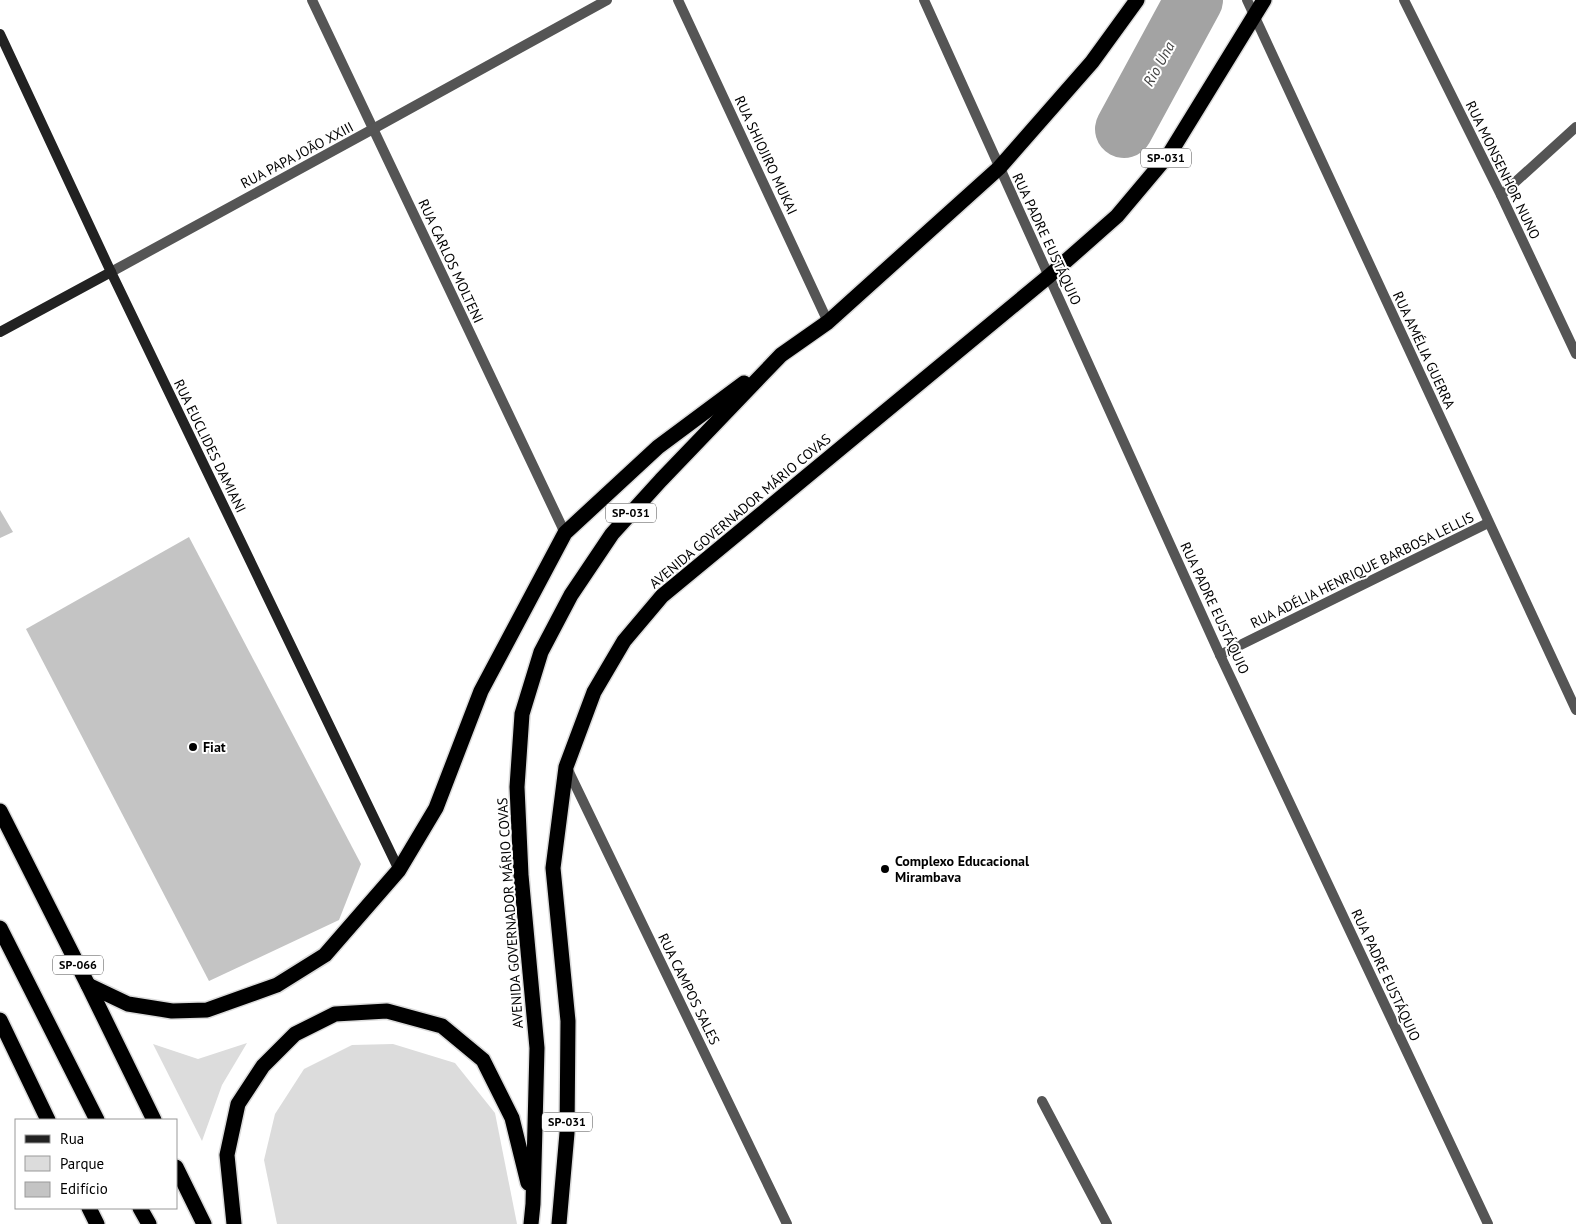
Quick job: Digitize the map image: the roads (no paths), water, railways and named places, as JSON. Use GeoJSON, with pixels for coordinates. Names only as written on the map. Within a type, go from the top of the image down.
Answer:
{"type":"FeatureCollection","features":[{"type":"Feature","properties":{"kind":"highway","name":"AVENIDA GOVERNADOR MÁRIO COVAS"},"geometry":{"type":"LineString","coordinates":[[531,1224],[537,1048],[521,875],[517,787],[522,714],[541,652],[571,595],[612,534],[661,480],[781,355],[828,322],[999,168],[1092,62],[1137,0]]}},
{"type":"Feature","properties":{"kind":"highway","name":"AVENIDA GOVERNADOR MÁRIO COVAS"},"geometry":{"type":"LineString","coordinates":[[559,1224],[566,1134],[568,1020],[553,868],[566,767],[594,692],[624,641],[662,596],[1049,276],[1117,216],[1170,153],[1253,13],[1264,0]]}},
{"type":"Feature","properties":{"kind":"highway"},"geometry":{"type":"LineString","coordinates":[[88,985],[128,1004],[172,1011],[207,1010],[277,985],[325,955],[399,870],[436,808],[481,691],[564,534],[658,447],[781,355]]}},
{"type":"Feature","properties":{"kind":"highway","name":"SP-066"},"geometry":{"type":"LineString","coordinates":[[0,810],[154,1119]]}},
{"type":"Feature","properties":{"kind":"highway"},"geometry":{"type":"LineString","coordinates":[[0,928],[96,1119]]}},
{"type":"Feature","properties":{"kind":"highway"},"geometry":{"type":"LineString","coordinates":[[234,1224],[227,1155],[238,1104],[262,1066],[295,1034],[335,1014],[387,1011],[442,1026],[483,1060],[512,1118],[533,1204]]}},
{"type":"Feature","properties":{"kind":"highway"},"geometry":{"type":"LineString","coordinates":[[0,1020],[48,1119]]}},
{"type":"Feature","properties":{"kind":"highway"},"geometry":{"type":"LineString","coordinates":[[178,1171],[204,1224]]}},
{"type":"Feature","properties":{"kind":"highway"},"geometry":{"type":"LineString","coordinates":[[90,1209],[97,1224]]}},
{"type":"Feature","properties":{"kind":"highway"},"geometry":{"type":"LineString","coordinates":[[141,1209],[149,1224]]}},
{"type":"Feature","properties":{"kind":"street","name":"RUA CARLOS MOLTENI"},"geometry":{"type":"LineString","coordinates":[[312,0],[564,534]]}},
{"type":"Feature","properties":{"kind":"street","name":"RUA PAPA JOÃO XXIII"},"geometry":{"type":"LineString","coordinates":[[0,332],[373,130],[607,0]]}},
{"type":"Feature","properties":{"kind":"street","name":"RUA SHIOJIRO MUKAI"},"geometry":{"type":"LineString","coordinates":[[678,0],[828,322]]}},
{"type":"Feature","properties":{"kind":"street","name":"RUA PADRE EUSTÁQUIO"},"geometry":{"type":"LineString","coordinates":[[924,0],[1220,655],[1488,1224]]}},
{"type":"Feature","properties":{"kind":"street","name":"RUA AMÉLIA GUERRA"},"geometry":{"type":"LineString","coordinates":[[1247,0],[1576,710]]}},
{"type":"Feature","properties":{"kind":"street","name":"RUA MONSENHOR NUNO"},"geometry":{"type":"LineString","coordinates":[[1404,0],[1501,195],[1576,354]]}},
{"type":"Feature","properties":{"kind":"street","name":"RUA EUCLIDES DAMIANI"},"geometry":{"type":"LineString","coordinates":[[0,34],[111,272],[399,870]]}},
{"type":"Feature","properties":{"kind":"street"},"geometry":{"type":"LineString","coordinates":[[1501,195],[1576,127]]}},
{"type":"Feature","properties":{"kind":"street","name":"RUA ADÉLIA HENRIQUE BARBOSA LELLIS"},"geometry":{"type":"LineString","coordinates":[[1220,655],[1488,523]]}},
{"type":"Feature","properties":{"kind":"street","name":"RUA CAMPOS SALES"},"geometry":{"type":"LineString","coordinates":[[566,767],[787,1224]]}},
{"type":"Feature","properties":{"kind":"street"},"geometry":{"type":"LineString","coordinates":[[1042,1101],[1107,1224]]}},
{"type":"Feature","properties":{"kind":"waterway","name":"Rio Una"},"geometry":{"type":"LineString","coordinates":[[1124,129],[1194,0]]}},
{"type":"Feature","properties":{"kind":"place","name":"Fiat"},"geometry":{"type":"Point","coordinates":[193,747]}},
{"type":"Feature","properties":{"kind":"place","name":"Complexo Educacional Mirambava"},"geometry":{"type":"Point","coordinates":[885,869]}}]}
